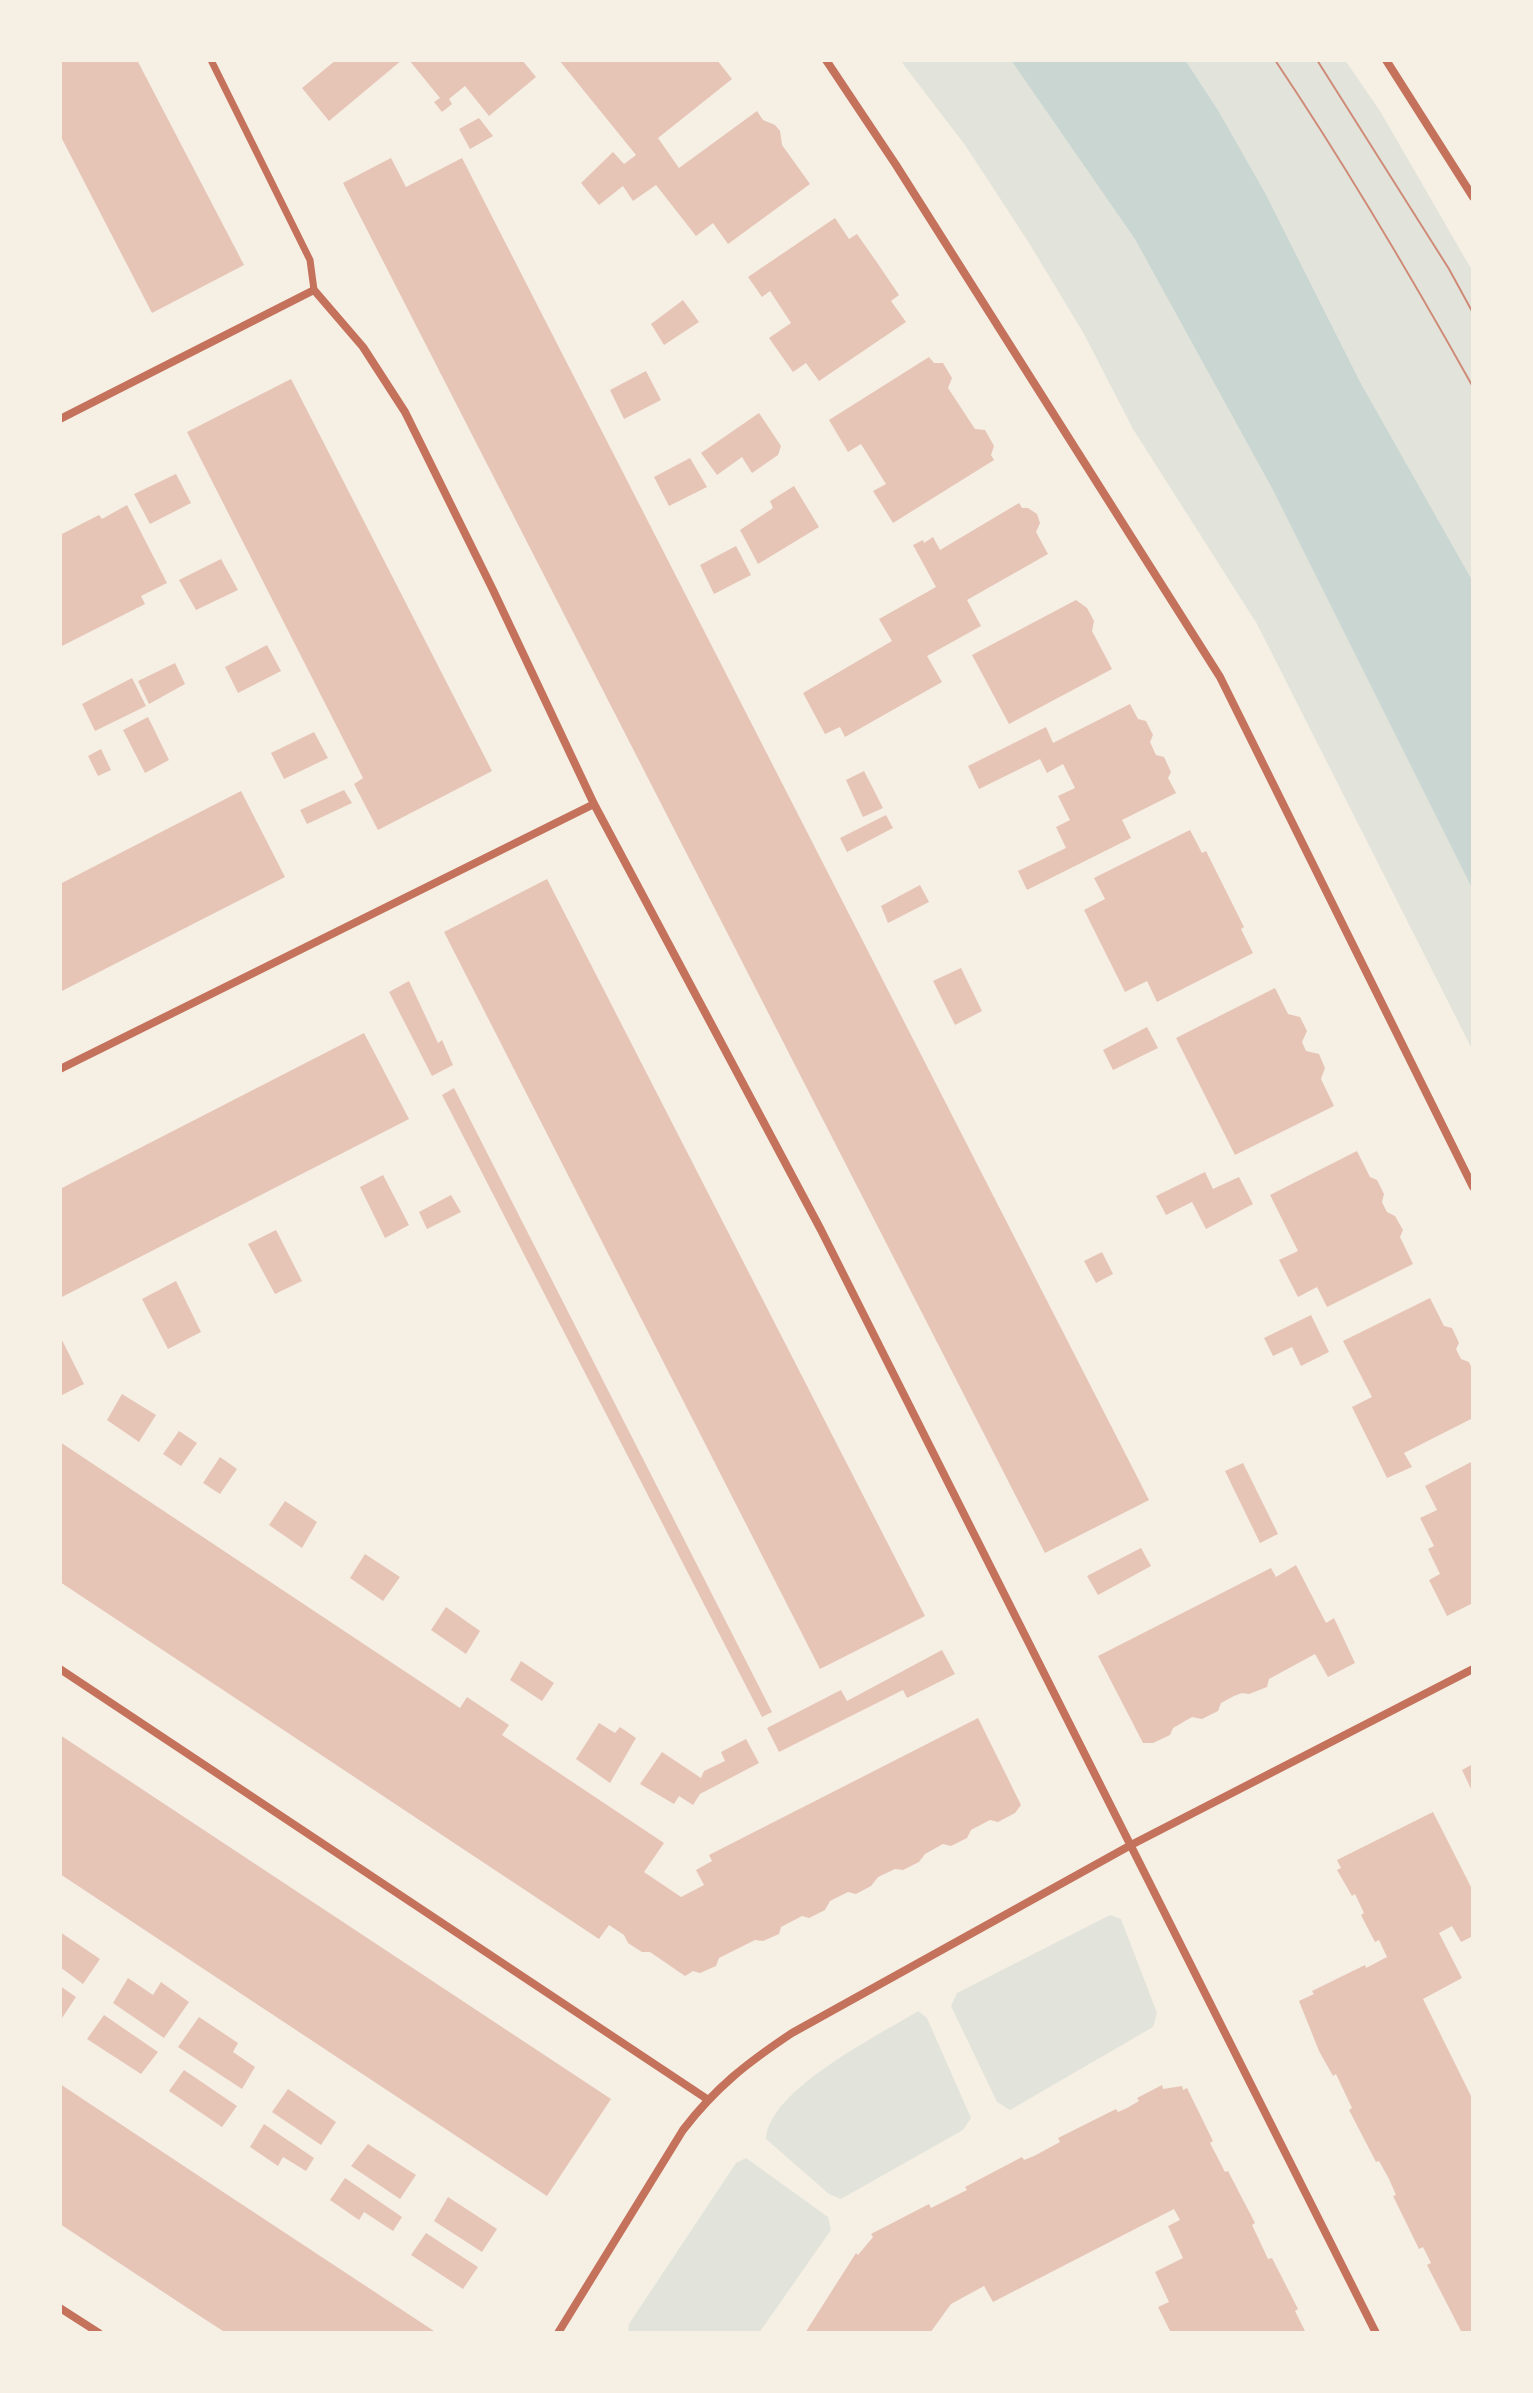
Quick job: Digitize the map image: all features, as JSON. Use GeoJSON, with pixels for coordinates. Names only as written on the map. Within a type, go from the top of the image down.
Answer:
{"type":"FeatureCollection","features":[{"type":"Feature","properties":{"kind":"street"},"geometry":{"type":"LineString","coordinates":[[211,60],[310,260],[314,290],[363,347],[405,412],[594,804],[828,1244],[1376,2333]]}},
{"type":"Feature","properties":{"kind":"street"},"geometry":{"type":"LineString","coordinates":[[826,60],[1220,677],[1473,1187]]}},
{"type":"Feature","properties":{"kind":"street"},"geometry":{"type":"LineString","coordinates":[[1386,60],[1473,197]]}},
{"type":"Feature","properties":{"kind":"street"},"geometry":{"type":"LineString","coordinates":[[60,419],[314,290]]}},
{"type":"Feature","properties":{"kind":"street"},"geometry":{"type":"LineString","coordinates":[[60,1069],[594,804]]}},
{"type":"Feature","properties":{"kind":"street"},"geometry":{"type":"LineString","coordinates":[[60,1669],[707,2099]]}},
{"type":"Feature","properties":{"kind":"street"},"geometry":{"type":"LineString","coordinates":[[558,2333],[683,2130],[707,2099],[734,2074],[792,2033],[1131,1845],[1473,1669]]}},
{"type":"Feature","properties":{"kind":"street"},"geometry":{"type":"LineString","coordinates":[[60,2308],[99,2333]]}},
{"type":"Feature","properties":{"kind":"shaded area"},"geometry":{"type":"Polygon","coordinates":[[[900,60],[1345,60],[1380,111],[1473,272],[1473,1051],[1257,624],[1133,429],[1084,334],[1029,243],[965,145],[900,60]]]}},
{"type":"Feature","properties":{"kind":"shaded area"},"geometry":{"type":"Polygon","coordinates":[[[1011,60],[1185,60],[1265,193],[1360,382],[1473,582],[1473,890],[1272,488],[1135,239],[1011,60]]]}},
{"type":"Feature","properties":{"kind":"shaded area"},"geometry":{"type":"Polygon","coordinates":[[[1110,1915],[1121,1919],[1157,2013],[1153,2027],[1010,2110],[997,2102],[951,2006],[957,1993],[1110,1915]]]}},
{"type":"Feature","properties":{"kind":"shaded area"},"geometry":{"type":"Polygon","coordinates":[[[918,2011],[927,2018],[971,2118],[963,2130],[841,2199],[829,2194],[766,2139],[772,2120],[785,2101],[805,2083],[853,2049],[918,2011]]]}},
{"type":"Feature","properties":{"kind":"shaded area"},"geometry":{"type":"Polygon","coordinates":[[[746,2158],[828,2217],[831,2230],[759,2333],[628,2333],[629,2324],[736,2163],[746,2158]]]}},
{"type":"Feature","properties":{"kind":"building"},"geometry":{"type":"Polygon","coordinates":[[[60,60],[137,60],[244,265],[152,313],[60,135],[60,60]]]}},
{"type":"Feature","properties":{"kind":"building"},"geometry":{"type":"Polygon","coordinates":[[[336,60],[402,60],[329,121],[302,88],[336,60]]]}},
{"type":"Feature","properties":{"kind":"building"},"geometry":{"type":"Polygon","coordinates":[[[409,60],[522,60],[536,77],[489,116],[465,86],[449,99],[452,104],[442,112],[434,102],[440,98],[409,60]]]}},
{"type":"Feature","properties":{"kind":"building"},"geometry":{"type":"Polygon","coordinates":[[[559,60],[717,60],[732,79],[658,138],[679,168],[757,111],[763,120],[780,131],[782,145],[810,184],[728,244],[713,223],[696,236],[656,185],[633,201],[623,186],[599,205],[581,183],[613,152],[624,164],[636,155],[559,60]]]}},
{"type":"Feature","properties":{"kind":"building"},"geometry":{"type":"Polygon","coordinates":[[[479,118],[493,136],[470,149],[459,129],[479,118]]]}},
{"type":"Feature","properties":{"kind":"building"},"geometry":{"type":"Polygon","coordinates":[[[391,158],[406,187],[462,158],[1149,1500],[1045,1553],[343,183],[391,158]]]}},
{"type":"Feature","properties":{"kind":"building"},"geometry":{"type":"Polygon","coordinates":[[[835,218],[849,239],[857,234],[878,264],[899,295],[891,301],[906,322],[819,381],[806,363],[793,372],[769,338],[791,323],[770,291],[762,297],[748,277],[835,218]]]}},
{"type":"Feature","properties":{"kind":"building"},"geometry":{"type":"Polygon","coordinates":[[[683,300],[699,322],[664,345],[651,324],[683,300]]]}},
{"type":"Feature","properties":{"kind":"building"},"geometry":{"type":"Polygon","coordinates":[[[929,357],[934,363],[943,363],[952,378],[948,388],[975,429],[985,430],[994,446],[991,455],[994,460],[893,523],[873,491],[886,484],[861,444],[848,452],[829,420],[929,357]]]}},
{"type":"Feature","properties":{"kind":"building"},"geometry":{"type":"Polygon","coordinates":[[[646,371],[661,400],[624,419],[610,390],[646,371]]]}},
{"type":"Feature","properties":{"kind":"building"},"geometry":{"type":"Polygon","coordinates":[[[291,379],[492,771],[378,830],[354,784],[363,778],[187,432],[291,379]]]}},
{"type":"Feature","properties":{"kind":"building"},"geometry":{"type":"Polygon","coordinates":[[[759,413],[781,446],[778,455],[752,473],[742,457],[717,475],[701,453],[759,413]]]}},
{"type":"Feature","properties":{"kind":"building"},"geometry":{"type":"Polygon","coordinates":[[[690,458],[707,487],[669,506],[654,477],[690,458]]]}},
{"type":"Feature","properties":{"kind":"building"},"geometry":{"type":"Polygon","coordinates":[[[176,474],[191,503],[150,524],[134,494],[176,474]]]}},
{"type":"Feature","properties":{"kind":"building"},"geometry":{"type":"Polygon","coordinates":[[[794,486],[819,527],[758,564],[740,530],[773,508],[770,501],[794,486]]]}},
{"type":"Feature","properties":{"kind":"building"},"geometry":{"type":"Polygon","coordinates":[[[1019,503],[1022,508],[1037,514],[1040,523],[1036,532],[1048,554],[967,600],[981,626],[927,656],[942,682],[845,737],[840,727],[825,734],[803,693],[892,641],[879,619],[936,587],[913,545],[933,537],[940,550],[1019,503]]]}},
{"type":"Feature","properties":{"kind":"building"},"geometry":{"type":"Polygon","coordinates":[[[127,505],[167,583],[141,596],[145,604],[60,647],[60,535],[99,515],[102,519],[127,505]]]}},
{"type":"Feature","properties":{"kind":"building"},"geometry":{"type":"Polygon","coordinates":[[[736,546],[751,575],[714,594],[700,565],[736,546]]]}},
{"type":"Feature","properties":{"kind":"building"},"geometry":{"type":"Polygon","coordinates":[[[221,559],[238,590],[196,610],[179,580],[221,559]]]}},
{"type":"Feature","properties":{"kind":"building"},"geometry":{"type":"Polygon","coordinates":[[[1076,600],[1087,608],[1094,621],[1092,631],[1112,669],[1009,724],[972,655],[1076,600]]]}},
{"type":"Feature","properties":{"kind":"building"},"geometry":{"type":"Polygon","coordinates":[[[267,645],[281,671],[238,693],[225,667],[267,645]]]}},
{"type":"Feature","properties":{"kind":"building"},"geometry":{"type":"Polygon","coordinates":[[[175,663],[185,684],[149,704],[138,681],[175,663]]]}},
{"type":"Feature","properties":{"kind":"building"},"geometry":{"type":"Polygon","coordinates":[[[132,678],[146,706],[95,731],[82,704],[132,678]]]}},
{"type":"Feature","properties":{"kind":"building"},"geometry":{"type":"Polygon","coordinates":[[[1130,704],[1138,719],[1146,721],[1153,735],[1150,742],[1156,755],[1164,757],[1171,772],[1168,778],[1176,793],[1122,820],[1131,838],[1027,890],[1018,871],[1066,848],[1056,827],[1070,820],[1058,796],[1075,788],[1063,764],[1047,773],[1040,759],[979,789],[968,766],[1046,727],[1053,743],[1130,704]]]}},
{"type":"Feature","properties":{"kind":"building"},"geometry":{"type":"Polygon","coordinates":[[[148,717],[169,760],[145,773],[123,730],[148,717]]]}},
{"type":"Feature","properties":{"kind":"building"},"geometry":{"type":"Polygon","coordinates":[[[314,732],[328,758],[284,779],[271,753],[314,732]]]}},
{"type":"Feature","properties":{"kind":"building"},"geometry":{"type":"Polygon","coordinates":[[[101,749],[111,770],[98,776],[88,756],[101,749]]]}},
{"type":"Feature","properties":{"kind":"building"},"geometry":{"type":"Polygon","coordinates":[[[864,771],[883,808],[863,817],[846,780],[864,771]]]}},
{"type":"Feature","properties":{"kind":"building"},"geometry":{"type":"Polygon","coordinates":[[[344,790],[352,803],[307,824],[300,810],[344,790]]]}},
{"type":"Feature","properties":{"kind":"building"},"geometry":{"type":"Polygon","coordinates":[[[241,791],[285,877],[60,992],[60,884],[241,791]]]}},
{"type":"Feature","properties":{"kind":"building"},"geometry":{"type":"Polygon","coordinates":[[[886,815],[893,828],[847,852],[840,838],[886,815]]]}},
{"type":"Feature","properties":{"kind":"building"},"geometry":{"type":"Polygon","coordinates":[[[1190,830],[1202,853],[1206,851],[1244,927],[1241,929],[1253,953],[1157,1002],[1147,981],[1125,992],[1084,910],[1105,899],[1094,878],[1190,830]]]}},
{"type":"Feature","properties":{"kind":"building"},"geometry":{"type":"Polygon","coordinates":[[[547,879],[925,1616],[820,1669],[444,932],[547,879]]]}},
{"type":"Feature","properties":{"kind":"building"},"geometry":{"type":"Polygon","coordinates":[[[920,885],[929,902],[888,923],[881,906],[920,885]]]}},
{"type":"Feature","properties":{"kind":"building"},"geometry":{"type":"Polygon","coordinates":[[[961,968],[982,1011],[955,1025],[933,981],[961,968]]]}},
{"type":"Feature","properties":{"kind":"building"},"geometry":{"type":"Polygon","coordinates":[[[409,981],[438,1043],[442,1040],[453,1065],[432,1076],[389,992],[409,981]]]}},
{"type":"Feature","properties":{"kind":"building"},"geometry":{"type":"Polygon","coordinates":[[[1275,988],[1288,1014],[1300,1017],[1307,1031],[1302,1042],[1306,1051],[1319,1054],[1325,1068],[1321,1079],[1334,1106],[1235,1155],[1176,1038],[1275,988]]]}},
{"type":"Feature","properties":{"kind":"building"},"geometry":{"type":"Polygon","coordinates":[[[1147,1027],[1158,1048],[1113,1070],[1103,1050],[1147,1027]]]}},
{"type":"Feature","properties":{"kind":"building"},"geometry":{"type":"Polygon","coordinates":[[[364,1033],[409,1119],[60,1298],[60,1189],[364,1033]]]}},
{"type":"Feature","properties":{"kind":"building"},"geometry":{"type":"Polygon","coordinates":[[[454,1088],[772,1712],[762,1717],[442,1095],[454,1088]]]}},
{"type":"Feature","properties":{"kind":"building"},"geometry":{"type":"Polygon","coordinates":[[[1357,1151],[1370,1177],[1377,1180],[1384,1194],[1382,1202],[1387,1212],[1395,1216],[1403,1230],[1400,1237],[1413,1264],[1327,1307],[1317,1287],[1298,1297],[1279,1260],[1298,1251],[1270,1195],[1357,1151]]]}},
{"type":"Feature","properties":{"kind":"building"},"geometry":{"type":"Polygon","coordinates":[[[1205,1172],[1213,1189],[1239,1177],[1253,1204],[1206,1229],[1192,1202],[1166,1215],[1156,1196],[1205,1172]]]}},
{"type":"Feature","properties":{"kind":"building"},"geometry":{"type":"Polygon","coordinates":[[[383,1175],[409,1225],[385,1238],[360,1187],[383,1175]]]}},
{"type":"Feature","properties":{"kind":"building"},"geometry":{"type":"Polygon","coordinates":[[[451,1195],[461,1212],[427,1229],[419,1212],[451,1195]]]}},
{"type":"Feature","properties":{"kind":"building"},"geometry":{"type":"Polygon","coordinates":[[[276,1230],[302,1281],[275,1294],[248,1244],[276,1230]]]}},
{"type":"Feature","properties":{"kind":"building"},"geometry":{"type":"Polygon","coordinates":[[[1102,1252],[1113,1274],[1096,1283],[1084,1261],[1102,1252]]]}},
{"type":"Feature","properties":{"kind":"building"},"geometry":{"type":"Polygon","coordinates":[[[176,1281],[201,1332],[168,1349],[142,1299],[176,1281]]]}},
{"type":"Feature","properties":{"kind":"building"},"geometry":{"type":"Polygon","coordinates":[[[1430,1298],[1444,1326],[1452,1328],[1459,1343],[1456,1349],[1461,1359],[1469,1362],[1473,1371],[1473,1418],[1404,1453],[1412,1467],[1387,1478],[1352,1407],[1372,1397],[1343,1341],[1430,1298]]]}},
{"type":"Feature","properties":{"kind":"building"},"geometry":{"type":"Polygon","coordinates":[[[1311,1315],[1329,1352],[1301,1366],[1292,1347],[1273,1356],[1264,1338],[1311,1315]]]}},
{"type":"Feature","properties":{"kind":"building"},"geometry":{"type":"Polygon","coordinates":[[[60,1336],[84,1384],[60,1396],[60,1336]]]}},
{"type":"Feature","properties":{"kind":"building"},"geometry":{"type":"Polygon","coordinates":[[[122,1394],[156,1415],[139,1442],[107,1420],[122,1394]]]}},
{"type":"Feature","properties":{"kind":"building"},"geometry":{"type":"Polygon","coordinates":[[[179,1431],[197,1443],[181,1466],[163,1454],[179,1431]]]}},
{"type":"Feature","properties":{"kind":"building"},"geometry":{"type":"Polygon","coordinates":[[[60,1442],[460,1708],[467,1697],[509,1725],[502,1735],[664,1843],[644,1872],[681,1897],[704,1885],[696,1870],[712,1861],[709,1855],[978,1718],[1021,1805],[1015,1813],[998,1822],[990,1820],[971,1830],[967,1838],[951,1846],[943,1844],[925,1854],[919,1862],[878,1877],[871,1886],[856,1894],[848,1892],[830,1901],[825,1910],[809,1918],[802,1916],[781,1927],[779,1934],[763,1941],[755,1940],[719,1958],[716,1966],[685,1976],[650,1952],[642,1952],[628,1943],[624,1935],[609,1925],[599,1939],[60,1582],[60,1442]]]}},
{"type":"Feature","properties":{"kind":"building"},"geometry":{"type":"Polygon","coordinates":[[[220,1457],[237,1469],[220,1494],[203,1483],[220,1457]]]}},
{"type":"Feature","properties":{"kind":"building"},"geometry":{"type":"Polygon","coordinates":[[[1473,1461],[1473,1603],[1447,1616],[1429,1580],[1440,1574],[1428,1549],[1434,1546],[1420,1518],[1437,1510],[1425,1486],[1473,1461]]]}},
{"type":"Feature","properties":{"kind":"building"},"geometry":{"type":"Polygon","coordinates":[[[1243,1463],[1278,1534],[1260,1543],[1225,1471],[1243,1463]]]}},
{"type":"Feature","properties":{"kind":"building"},"geometry":{"type":"Polygon","coordinates":[[[285,1501],[317,1522],[302,1548],[269,1525],[285,1501]]]}},
{"type":"Feature","properties":{"kind":"building"},"geometry":{"type":"Polygon","coordinates":[[[1141,1548],[1151,1566],[1098,1595],[1087,1576],[1141,1548]]]}},
{"type":"Feature","properties":{"kind":"building"},"geometry":{"type":"Polygon","coordinates":[[[365,1554],[400,1577],[383,1601],[350,1578],[365,1554]]]}},
{"type":"Feature","properties":{"kind":"building"},"geometry":{"type":"Polygon","coordinates":[[[1296,1565],[1326,1623],[1334,1618],[1355,1663],[1328,1677],[1315,1654],[1269,1679],[1267,1687],[1234,1696],[1221,1703],[1218,1711],[1202,1719],[1192,1717],[1173,1728],[1170,1735],[1153,1743],[1143,1743],[1098,1656],[1271,1568],[1276,1577],[1296,1565]]]}},
{"type":"Feature","properties":{"kind":"building"},"geometry":{"type":"Polygon","coordinates":[[[446,1607],[480,1631],[466,1654],[431,1630],[446,1607]]]}},
{"type":"Feature","properties":{"kind":"building"},"geometry":{"type":"Polygon","coordinates":[[[942,1650],[955,1674],[907,1698],[903,1690],[779,1752],[767,1728],[841,1690],[847,1701],[942,1650]]]}},
{"type":"Feature","properties":{"kind":"building"},"geometry":{"type":"Polygon","coordinates":[[[521,1661],[554,1683],[542,1701],[510,1680],[521,1661]]]}},
{"type":"Feature","properties":{"kind":"building"},"geometry":{"type":"Polygon","coordinates":[[[599,1723],[615,1733],[620,1727],[636,1738],[610,1783],[576,1759],[599,1723]]]}},
{"type":"Feature","properties":{"kind":"building"},"geometry":{"type":"Polygon","coordinates":[[[60,1735],[611,2099],[547,2196],[60,1874],[60,1735]]]}},
{"type":"Feature","properties":{"kind":"building"},"geometry":{"type":"Polygon","coordinates":[[[746,1739],[759,1763],[700,1794],[693,1805],[679,1796],[674,1804],[640,1784],[662,1752],[701,1778],[704,1771],[725,1761],[721,1752],[746,1739]]]}},
{"type":"Feature","properties":{"kind":"building"},"geometry":{"type":"Polygon","coordinates":[[[1473,1764],[1473,1793],[1462,1770],[1473,1764]]]}},
{"type":"Feature","properties":{"kind":"building"},"geometry":{"type":"Polygon","coordinates":[[[1433,1812],[1473,1891],[1473,1936],[1461,1942],[1452,1926],[1439,1933],[1462,1978],[1423,1999],[1473,2100],[1473,2333],[1462,2333],[1427,2265],[1431,2263],[1423,2247],[1419,2249],[1393,2196],[1396,2195],[1389,2179],[1379,2161],[1376,2162],[1349,2110],[1352,2108],[1336,2074],[1333,2076],[1319,2051],[1299,2001],[1314,1994],[1312,1991],[1387,1957],[1363,1919],[1361,1915],[1364,1913],[1355,1894],[1352,1896],[1337,1870],[1341,1868],[1337,1860],[1433,1812]]]}},
{"type":"Feature","properties":{"kind":"building"},"geometry":{"type":"Polygon","coordinates":[[[60,1932],[100,1959],[83,1984],[60,1967],[60,1932]]]}},
{"type":"Feature","properties":{"kind":"building"},"geometry":{"type":"Polygon","coordinates":[[[128,1978],[153,1995],[161,1982],[189,2002],[164,2038],[113,2003],[128,1978]]]}},
{"type":"Feature","properties":{"kind":"building"},"geometry":{"type":"Polygon","coordinates":[[[60,1986],[76,1997],[60,2021],[60,1986]]]}},
{"type":"Feature","properties":{"kind":"building"},"geometry":{"type":"Polygon","coordinates":[[[104,2015],[158,2052],[141,2074],[87,2039],[104,2015]]]}},
{"type":"Feature","properties":{"kind":"building"},"geometry":{"type":"Polygon","coordinates":[[[199,2017],[238,2043],[233,2052],[255,2067],[242,2089],[178,2047],[199,2017]]]}},
{"type":"Feature","properties":{"kind":"building"},"geometry":{"type":"Polygon","coordinates":[[[184,2070],[237,2106],[222,2127],[169,2091],[184,2070]]]}},
{"type":"Feature","properties":{"kind":"building"},"geometry":{"type":"Polygon","coordinates":[[[60,2084],[437,2333],[226,2333],[60,2224],[60,2084]]]}},
{"type":"Feature","properties":{"kind":"building"},"geometry":{"type":"Polygon","coordinates":[[[1162,2085],[1163,2089],[1187,2088],[1213,2141],[1210,2143],[1255,2223],[1252,2225],[1298,2309],[1295,2311],[1306,2333],[1171,2333],[1158,2307],[1169,2302],[1155,2272],[1183,2258],[1168,2226],[1180,2220],[1174,2209],[993,2302],[984,2286],[951,2304],[930,2333],[805,2333],[856,2253],[858,2255],[873,2237],[871,2234],[929,2204],[931,2208],[967,2190],[965,2187],[1022,2157],[1024,2160],[1034,2156],[1060,2142],[1058,2138],[1116,2109],[1118,2112],[1127,2108],[1139,2101],[1137,2098],[1162,2085]]]}},
{"type":"Feature","properties":{"kind":"building"},"geometry":{"type":"Polygon","coordinates":[[[288,2089],[336,2122],[321,2145],[272,2112],[288,2089]]]}},
{"type":"Feature","properties":{"kind":"building"},"geometry":{"type":"Polygon","coordinates":[[[264,2124],[314,2158],[306,2171],[283,2157],[278,2166],[250,2147],[264,2124]]]}},
{"type":"Feature","properties":{"kind":"building"},"geometry":{"type":"Polygon","coordinates":[[[368,2144],[416,2175],[400,2199],[351,2166],[368,2144]]]}},
{"type":"Feature","properties":{"kind":"building"},"geometry":{"type":"Polygon","coordinates":[[[345,2178],[402,2217],[393,2231],[364,2212],[359,2220],[330,2200],[345,2178]]]}},
{"type":"Feature","properties":{"kind":"building"},"geometry":{"type":"Polygon","coordinates":[[[448,2197],[497,2229],[482,2252],[434,2221],[448,2197]]]}},
{"type":"Feature","properties":{"kind":"building"},"geometry":{"type":"Polygon","coordinates":[[[426,2233],[478,2267],[463,2289],[411,2255],[426,2233]]]}},
{"type":"Feature","properties":{"kind":"tram line"},"geometry":{"type":"LineString","coordinates":[[1275,60],[1377,222],[1473,387]]}},
{"type":"Feature","properties":{"kind":"tram line"},"geometry":{"type":"LineString","coordinates":[[1317,60],[1449,269],[1473,313]]}}]}
